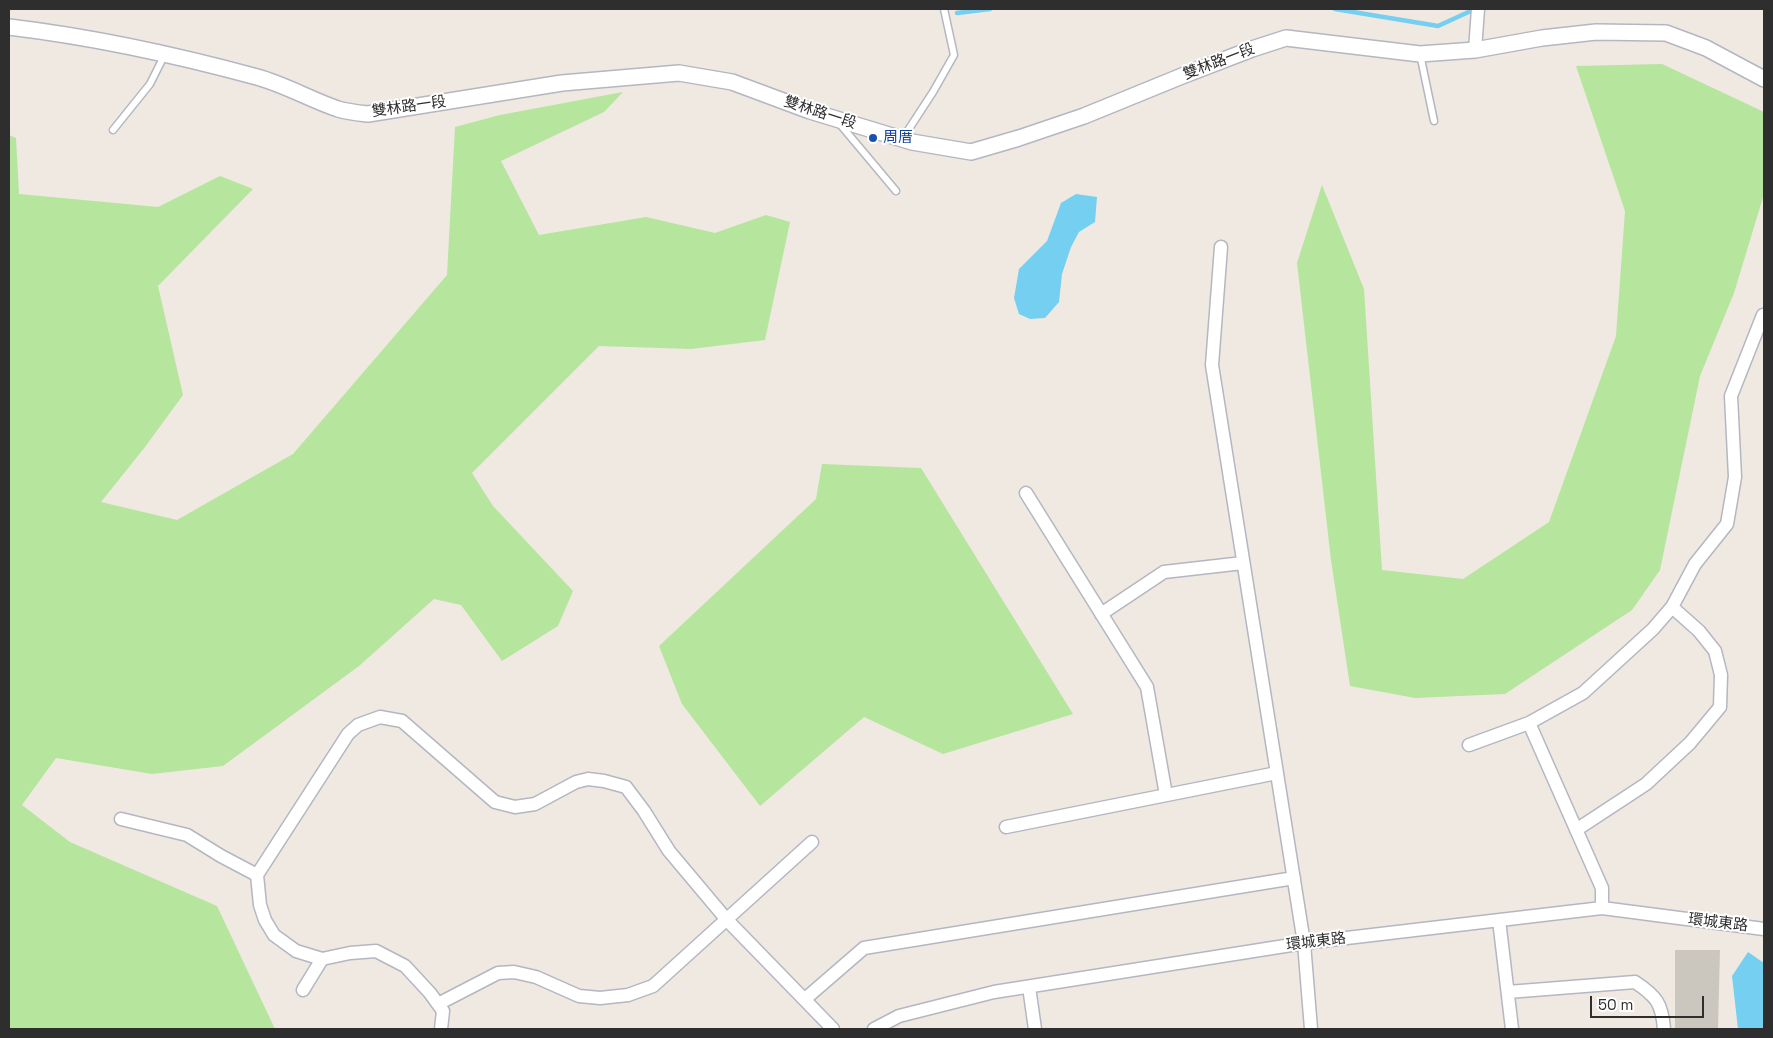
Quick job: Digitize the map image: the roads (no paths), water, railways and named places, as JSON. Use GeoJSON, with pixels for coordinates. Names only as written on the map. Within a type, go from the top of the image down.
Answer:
{"type":"FeatureCollection","features":[{"type":"Feature","properties":{"kind":"street"},"geometry":{"type":"LineString","coordinates":[[1476,50],[1478,9]]}},
{"type":"Feature","properties":{"kind":"street","name":"雙林路一段"},"geometry":{"type":"LineString","coordinates":[[9,27],[114,43],[164,54],[260,78],[300,92],[339,110],[368,114],[562,83],[679,73],[732,82],[834,119],[902,139],[970,152],[1084,116],[1182,76],[1286,38],[1420,54],[1476,50],[1542,38],[1596,32],[1666,33],[1706,48],[1764,79]]}},
{"type":"Feature","properties":{"kind":"street"},"geometry":{"type":"LineString","coordinates":[[1220,248],[1212,364],[1304,943],[1311,1029]]}},
{"type":"Feature","properties":{"kind":"street"},"geometry":{"type":"LineString","coordinates":[[1469,745],[1529,723],[1583,693],[1653,629],[1672,607],[1695,564],[1727,524],[1735,477],[1731,396],[1763,315]]}},
{"type":"Feature","properties":{"kind":"street"},"geometry":{"type":"LineString","coordinates":[[1026,493],[1147,687],[1166,794]]}},
{"type":"Feature","properties":{"kind":"street"},"geometry":{"type":"LineString","coordinates":[[1102,614],[1164,572],[1243,563]]}},
{"type":"Feature","properties":{"kind":"street"},"geometry":{"type":"LineString","coordinates":[[1576,830],[1646,784],[1690,744],[1720,707],[1721,675],[1715,651],[1699,631],[1672,607]]}},
{"type":"Feature","properties":{"kind":"street"},"geometry":{"type":"LineString","coordinates":[[441,1029],[443,1011],[405,966],[376,951],[350,953],[322,959],[296,951],[274,935],[265,920],[260,905],[257,875],[348,734],[358,725],[380,716],[402,721],[495,802],[515,807],[535,804],[576,782],[588,779],[626,787],[644,811],[669,851],[727,920],[833,1029]]}},
{"type":"Feature","properties":{"kind":"street"},"geometry":{"type":"LineString","coordinates":[[1529,723],[1602,888],[1602,908]]}},
{"type":"Feature","properties":{"kind":"street"},"geometry":{"type":"LineString","coordinates":[[1006,827],[1276,773]]}},
{"type":"Feature","properties":{"kind":"street"},"geometry":{"type":"LineString","coordinates":[[121,819],[187,835],[257,875]]}},
{"type":"Feature","properties":{"kind":"street"},"geometry":{"type":"LineString","coordinates":[[438,1004],[498,973],[514,972],[536,976],[579,996],[600,998],[628,994],[653,986],[812,842]]}},
{"type":"Feature","properties":{"kind":"street"},"geometry":{"type":"LineString","coordinates":[[804,999],[864,948],[1294,878]]}},
{"type":"Feature","properties":{"kind":"street","name":"環城東路"},"geometry":{"type":"LineString","coordinates":[[874,1029],[899,1016],[994,992],[1304,943],[1602,908],[1764,929]]}},
{"type":"Feature","properties":{"kind":"street"},"geometry":{"type":"LineString","coordinates":[[1499,920],[1512,1029]]}},
{"type":"Feature","properties":{"kind":"street"},"geometry":{"type":"LineString","coordinates":[[303,990],[322,959]]}},
{"type":"Feature","properties":{"kind":"street"},"geometry":{"type":"LineString","coordinates":[[1508,992],[1635,982],[1648,990],[1659,1003],[1664,1029]]}},
{"type":"Feature","properties":{"kind":"street"},"geometry":{"type":"LineString","coordinates":[[1029,987],[1035,1029]]}},
{"type":"Feature","properties":{"kind":"lane"},"geometry":{"type":"LineString","coordinates":[[902,139],[933,92],[954,55],[944,9]]}},
{"type":"Feature","properties":{"kind":"lane"},"geometry":{"type":"LineString","coordinates":[[113,130],[150,84],[164,54]]}},
{"type":"Feature","properties":{"kind":"lane"},"geometry":{"type":"LineString","coordinates":[[1420,54],[1434,121]]}},
{"type":"Feature","properties":{"kind":"lane"},"geometry":{"type":"LineString","coordinates":[[834,119],[896,191]]}},
{"type":"Feature","properties":{"kind":"water"},"geometry":{"type":"Polygon","coordinates":[[[1076,194],[1097,197],[1095,222],[1079,232],[1071,247],[1062,274],[1059,302],[1045,318],[1030,319],[1019,314],[1014,298],[1019,269],[1047,241],[1061,203],[1076,194]]]}},
{"type":"Feature","properties":{"kind":"water"},"geometry":{"type":"Polygon","coordinates":[[[1748,952],[1764,963],[1764,1029],[1738,1029],[1732,976],[1748,952]]]}},
{"type":"Feature","properties":{"kind":"waterway"},"geometry":{"type":"LineString","coordinates":[[957,13],[990,9]]}},
{"type":"Feature","properties":{"kind":"waterway"},"geometry":{"type":"LineString","coordinates":[[1335,9],[1438,26],[1475,9]]}},
{"type":"Feature","properties":{"kind":"place","name":"周厝"},"geometry":{"type":"Point","coordinates":[873,138]}}]}
